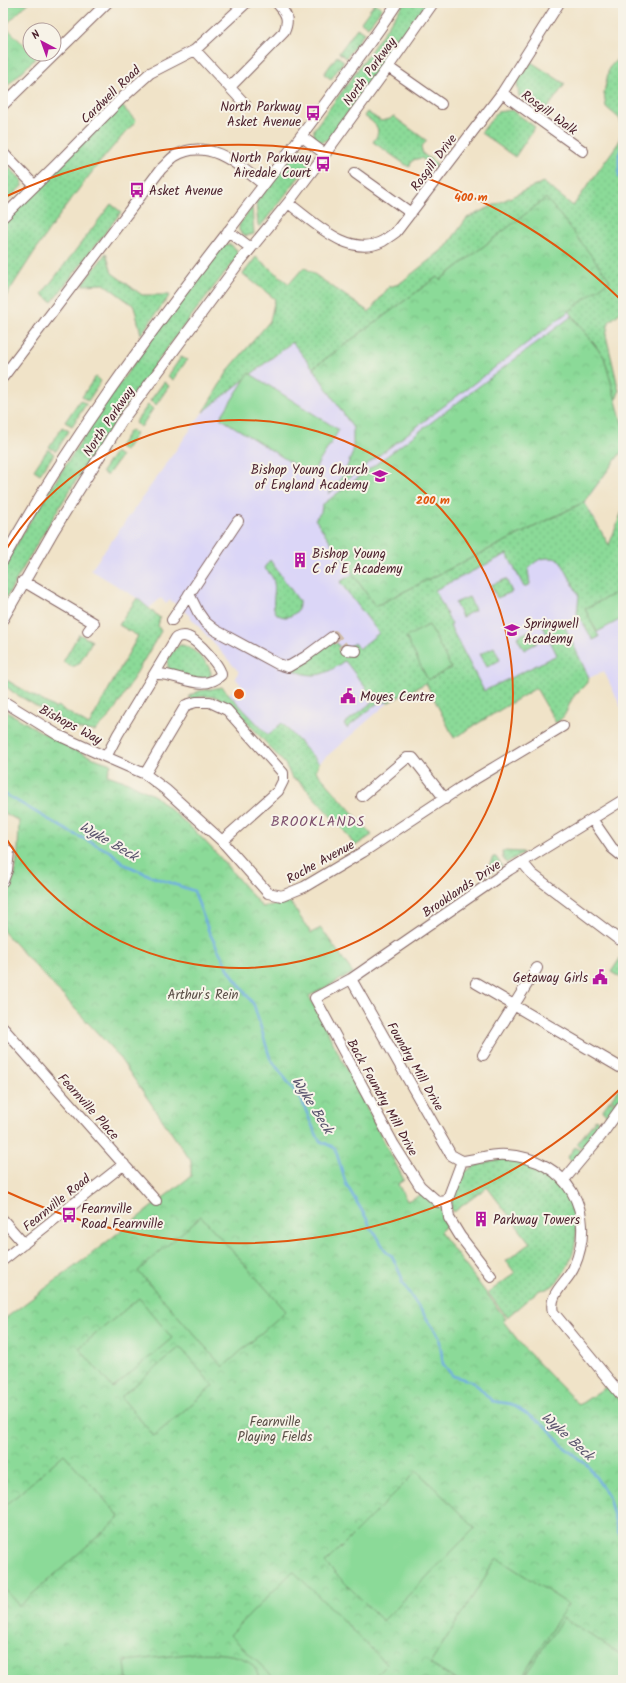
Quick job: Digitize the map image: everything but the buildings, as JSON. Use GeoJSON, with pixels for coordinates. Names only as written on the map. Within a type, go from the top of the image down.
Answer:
{"type":"FeatureCollection","features":[{"type":"Feature","properties":{"kind":"street"},"geometry":{"type":"LineString","coordinates":[[3,105],[106,3]]}},
{"type":"Feature","properties":{"kind":"street","name":"Cardwell Road"},"geometry":{"type":"LineString","coordinates":[[3,217],[121,99],[150,73],[195,50],[246,3]]}},
{"type":"Feature","properties":{"kind":"street"},"geometry":{"type":"LineString","coordinates":[[230,87],[284,32],[288,24],[288,16],[277,3]]}},
{"type":"Feature","properties":{"kind":"street","name":"North Parkway"},"geometry":{"type":"LineString","coordinates":[[3,560],[32,507],[80,432],[144,341],[301,136],[354,65],[397,3]]}},
{"type":"Feature","properties":{"kind":"street","name":"North Parkway"},"geometry":{"type":"LineString","coordinates":[[3,619],[23,582],[121,422],[251,248],[288,203],[325,154],[433,3]]}},
{"type":"Feature","properties":{"kind":"street","name":"Rosgill Drive"},"geometry":{"type":"LineString","coordinates":[[288,203],[335,237],[350,244],[366,246],[382,241],[396,232],[502,93],[558,3]]}},
{"type":"Feature","properties":{"kind":"street"},"geometry":{"type":"LineString","coordinates":[[195,50],[247,104]]}},
{"type":"Feature","properties":{"kind":"street"},"geometry":{"type":"LineString","coordinates":[[388,67],[441,104]]}},
{"type":"Feature","properties":{"kind":"street","name":"Rosgill Walk"},"geometry":{"type":"LineString","coordinates":[[502,93],[583,151]]}},
{"type":"Feature","properties":{"kind":"street"},"geometry":{"type":"LineString","coordinates":[[301,136],[325,154]]}},
{"type":"Feature","properties":{"kind":"street"},"geometry":{"type":"LineString","coordinates":[[3,377],[161,169],[175,156],[195,149],[214,152],[227,157],[264,184]]}},
{"type":"Feature","properties":{"kind":"street"},"geometry":{"type":"LineString","coordinates":[[3,153],[34,185]]}},
{"type":"Feature","properties":{"kind":"street"},"geometry":{"type":"LineString","coordinates":[[355,169],[411,213]]}},
{"type":"Feature","properties":{"kind":"street"},"geometry":{"type":"LineString","coordinates":[[228,231],[251,248]]}},
{"type":"Feature","properties":{"kind":"street"},"geometry":{"type":"LineString","coordinates":[[172,620],[238,521]]}},
{"type":"Feature","properties":{"kind":"street"},"geometry":{"type":"LineString","coordinates":[[23,582],[94,623],[88,631]]}},
{"type":"Feature","properties":{"kind":"street"},"geometry":{"type":"LineString","coordinates":[[189,594],[205,622],[215,630],[278,664],[288,667],[305,657],[332,637]]}},
{"type":"Feature","properties":{"kind":"street","name":"Bishops Way"},"geometry":{"type":"LineString","coordinates":[[3,701],[58,735],[106,758],[118,734],[176,638],[181,636],[189,637],[218,667],[221,675],[209,684],[200,683],[165,673],[155,674]]}},
{"type":"Feature","properties":{"kind":"street"},"geometry":{"type":"LineString","coordinates":[[145,774],[186,705],[196,702],[210,702],[227,710],[283,773],[283,781],[278,791],[222,841]]}},
{"type":"Feature","properties":{"kind":"street","name":"Roche Avenue"},"geometry":{"type":"LineString","coordinates":[[106,758],[145,774],[166,790],[222,841],[268,894],[282,896],[311,883],[363,852],[460,788],[563,726]]}},
{"type":"Feature","properties":{"kind":"street"},"geometry":{"type":"LineString","coordinates":[[362,796],[407,758],[413,758],[445,798]]}},
{"type":"Feature","properties":{"kind":"street","name":"Brooklands Drive"},"geometry":{"type":"LineString","coordinates":[[315,998],[351,979],[522,862],[623,800]]}},
{"type":"Feature","properties":{"kind":"street"},"geometry":{"type":"LineString","coordinates":[[592,819],[612,848],[623,857]]}},
{"type":"Feature","properties":{"kind":"street"},"geometry":{"type":"LineString","coordinates":[[3,848],[9,850],[7,870],[3,881]]}},
{"type":"Feature","properties":{"kind":"street"},"geometry":{"type":"LineString","coordinates":[[522,862],[532,874],[618,939],[623,940]]}},
{"type":"Feature","properties":{"kind":"street"},"geometry":{"type":"LineString","coordinates":[[483,1055],[515,1006],[537,968]]}},
{"type":"Feature","properties":{"kind":"street","name":"Foundry Mill Drive"},"geometry":{"type":"LineString","coordinates":[[351,979],[451,1154],[462,1161]]}},
{"type":"Feature","properties":{"kind":"street"},"geometry":{"type":"LineString","coordinates":[[476,983],[623,1069]]}},
{"type":"Feature","properties":{"kind":"street","name":"Back Foundry Mill Drive"},"geometry":{"type":"LineString","coordinates":[[315,998],[394,1145],[420,1186],[443,1201]]}},
{"type":"Feature","properties":{"kind":"street","name":"Fearnville Place"},"geometry":{"type":"LineString","coordinates":[[3,1028],[156,1201]]}},
{"type":"Feature","properties":{"kind":"street"},"geometry":{"type":"LineString","coordinates":[[564,1180],[600,1137],[623,1105]]}},
{"type":"Feature","properties":{"kind":"street"},"geometry":{"type":"LineString","coordinates":[[491,1276],[460,1236],[449,1218],[443,1201],[462,1161],[489,1155],[528,1158],[548,1167],[564,1180],[571,1190],[580,1210],[583,1231],[580,1252],[572,1272],[552,1300],[553,1312],[623,1397]]}},
{"type":"Feature","properties":{"kind":"street","name":"Fearnville Road"},"geometry":{"type":"LineString","coordinates":[[3,1260],[124,1164]]}},
{"type":"Feature","properties":{"kind":"street"},"geometry":{"type":"LineString","coordinates":[[3,1220],[24,1244]]}},
{"type":"Feature","properties":{"kind":"shaded area","name":"Bishop Young Church of England Academy"},"geometry":{"type":"Polygon","coordinates":[[[505,230],[604,357],[623,425],[623,450],[585,502],[623,570],[623,712],[604,671],[589,678],[581,660],[454,738],[427,683],[389,702],[319,763],[282,723],[268,735],[229,694],[241,685],[236,679],[239,672],[184,610],[170,600],[166,604],[161,598],[149,608],[137,598],[91,570],[203,412],[293,342],[313,368],[437,277],[440,280],[505,230]]]}},
{"type":"Feature","properties":{"kind":"green space"},"geometry":{"type":"Polygon","coordinates":[[[3,3],[28,3],[5,26],[22,43],[22,62],[32,62],[3,90],[3,3]]]}},
{"type":"Feature","properties":{"kind":"green space"},"geometry":{"type":"Polygon","coordinates":[[[375,3],[382,8],[368,27],[361,22],[375,3]]]}},
{"type":"Feature","properties":{"kind":"green space"},"geometry":{"type":"Polygon","coordinates":[[[404,3],[426,3],[402,40],[328,139],[322,141],[317,140],[314,137],[314,129],[404,3]]]}},
{"type":"Feature","properties":{"kind":"green space"},"geometry":{"type":"Polygon","coordinates":[[[357,28],[364,33],[346,58],[339,53],[357,28]]]}},
{"type":"Feature","properties":{"kind":"green space"},"geometry":{"type":"Polygon","coordinates":[[[623,53],[623,310],[609,322],[606,335],[619,391],[616,401],[604,357],[569,311],[609,280],[505,230],[440,280],[437,277],[313,368],[292,342],[203,412],[230,368],[270,321],[275,299],[243,274],[256,257],[289,284],[304,267],[369,312],[389,287],[399,284],[446,247],[467,218],[543,182],[573,206],[619,142],[622,128],[620,119],[606,107],[604,93],[609,68],[623,53]]]}},
{"type":"Feature","properties":{"kind":"green space"},"geometry":{"type":"Polygon","coordinates":[[[337,56],[344,61],[331,79],[324,74],[337,56]]]}},
{"type":"Feature","properties":{"kind":"green space"},"geometry":{"type":"Polygon","coordinates":[[[531,62],[565,84],[544,113],[519,96],[517,82],[531,62]]]}},
{"type":"Feature","properties":{"kind":"green space"},"geometry":{"type":"Polygon","coordinates":[[[120,104],[136,121],[99,163],[65,208],[3,301],[3,221],[120,104]]]}},
{"type":"Feature","properties":{"kind":"green space"},"geometry":{"type":"Polygon","coordinates":[[[512,110],[535,127],[515,157],[481,133],[497,112],[512,110]]]}},
{"type":"Feature","properties":{"kind":"green space"},"geometry":{"type":"Polygon","coordinates":[[[367,112],[381,121],[390,119],[393,116],[427,141],[421,147],[423,154],[437,164],[435,168],[421,158],[413,160],[409,167],[373,142],[378,134],[378,130],[375,124],[364,116],[367,112]]]}},
{"type":"Feature","properties":{"kind":"green space"},"geometry":{"type":"Polygon","coordinates":[[[301,149],[310,152],[312,157],[310,163],[260,227],[258,225],[256,202],[296,152],[301,149]]]}},
{"type":"Feature","properties":{"kind":"green space"},"geometry":{"type":"Polygon","coordinates":[[[3,161],[22,180],[22,186],[5,203],[3,201],[3,161]]]}},
{"type":"Feature","properties":{"kind":"green space"},"geometry":{"type":"Polygon","coordinates":[[[546,198],[610,280],[328,494],[344,474],[353,452],[353,428],[313,368],[437,277],[440,280],[546,198]]]}},
{"type":"Feature","properties":{"kind":"green space"},"geometry":{"type":"Polygon","coordinates":[[[111,204],[121,212],[52,302],[42,294],[111,204]]]}},
{"type":"Feature","properties":{"kind":"green space"},"geometry":{"type":"Polygon","coordinates":[[[252,207],[254,234],[246,236],[239,231],[239,225],[252,207]]]}},
{"type":"Feature","properties":{"kind":"green space"},"geometry":{"type":"Polygon","coordinates":[[[230,244],[237,250],[236,259],[172,341],[141,384],[55,514],[3,604],[3,568],[32,518],[102,408],[151,340],[224,245],[230,244]]]}},
{"type":"Feature","properties":{"kind":"green space"},"geometry":{"type":"Polygon","coordinates":[[[106,253],[112,273],[142,295],[170,295],[141,334],[134,306],[104,284],[82,285],[106,253]]]}},
{"type":"Feature","properties":{"kind":"green space"},"geometry":{"type":"Polygon","coordinates":[[[572,316],[604,357],[623,426],[623,450],[584,502],[375,606],[315,519],[321,512],[322,505],[572,316]]]}},
{"type":"Feature","properties":{"kind":"green space"},"geometry":{"type":"Polygon","coordinates":[[[181,357],[187,360],[173,380],[168,376],[181,357]]]}},
{"type":"Feature","properties":{"kind":"green space"},"geometry":{"type":"Polygon","coordinates":[[[249,373],[339,430],[311,475],[220,418],[249,373]]]}},
{"type":"Feature","properties":{"kind":"green space"},"geometry":{"type":"Polygon","coordinates":[[[95,377],[101,381],[88,401],[82,397],[95,377]]]}},
{"type":"Feature","properties":{"kind":"green space"},"geometry":{"type":"Polygon","coordinates":[[[164,382],[169,386],[156,405],[150,401],[164,382]]]}},
{"type":"Feature","properties":{"kind":"green space"},"geometry":{"type":"Polygon","coordinates":[[[80,400],[86,404],[72,426],[65,422],[80,400]]]}},
{"type":"Feature","properties":{"kind":"green space"},"geometry":{"type":"Polygon","coordinates":[[[148,405],[153,409],[141,427],[135,423],[148,405]]]}},
{"type":"Feature","properties":{"kind":"green space"},"geometry":{"type":"Polygon","coordinates":[[[62,427],[69,431],[56,451],[49,447],[62,427]]]}},
{"type":"Feature","properties":{"kind":"green space"},"geometry":{"type":"Polygon","coordinates":[[[130,430],[136,434],[125,451],[119,447],[130,430]]]}},
{"type":"Feature","properties":{"kind":"green space"},"geometry":{"type":"Polygon","coordinates":[[[48,449],[54,454],[40,474],[34,470],[48,449]]]}},
{"type":"Feature","properties":{"kind":"green space"},"geometry":{"type":"Polygon","coordinates":[[[115,452],[121,456],[107,476],[102,472],[115,452]]]}},
{"type":"Feature","properties":{"kind":"green space"},"geometry":{"type":"Polygon","coordinates":[[[584,502],[609,545],[623,509],[623,589],[585,609],[599,637],[593,640],[577,613],[579,596],[564,567],[558,559],[545,558],[534,563],[528,570],[530,584],[524,587],[507,554],[435,590],[452,625],[450,626],[484,691],[557,655],[540,620],[550,620],[563,623],[589,678],[585,685],[570,702],[564,716],[556,723],[536,688],[454,738],[426,683],[389,702],[379,702],[347,728],[344,724],[375,700],[346,662],[344,661],[325,673],[313,675],[292,669],[331,635],[343,652],[354,643],[359,649],[379,633],[340,582],[353,574],[375,606],[584,502]]]}},
{"type":"Feature","properties":{"kind":"green space"},"geometry":{"type":"Polygon","coordinates":[[[270,560],[299,601],[298,610],[289,616],[285,617],[279,615],[274,608],[275,588],[270,575],[264,568],[270,560]]]}},
{"type":"Feature","properties":{"kind":"green space"},"geometry":{"type":"Polygon","coordinates":[[[506,579],[512,592],[497,598],[491,585],[506,579]]]}},
{"type":"Feature","properties":{"kind":"green space"},"geometry":{"type":"Polygon","coordinates":[[[623,589],[623,618],[597,632],[585,609],[623,589]]]}},
{"type":"Feature","properties":{"kind":"green space"},"geometry":{"type":"Polygon","coordinates":[[[469,597],[475,610],[462,617],[455,603],[469,597]]]}},
{"type":"Feature","properties":{"kind":"green space"},"geometry":{"type":"Polygon","coordinates":[[[137,598],[160,618],[158,626],[161,631],[116,708],[95,731],[82,730],[73,727],[14,693],[3,684],[3,678],[55,708],[57,706],[89,725],[138,636],[119,625],[137,598]]]}},
{"type":"Feature","properties":{"kind":"green space"},"geometry":{"type":"Polygon","coordinates":[[[429,625],[451,668],[428,680],[406,637],[429,625]]]}},
{"type":"Feature","properties":{"kind":"green space"},"geometry":{"type":"Polygon","coordinates":[[[531,630],[537,643],[524,650],[517,637],[531,630]]]}},
{"type":"Feature","properties":{"kind":"green space"},"geometry":{"type":"Polygon","coordinates":[[[79,634],[92,641],[79,664],[72,667],[63,662],[79,634]]]}},
{"type":"Feature","properties":{"kind":"green space"},"geometry":{"type":"Polygon","coordinates":[[[180,645],[194,651],[204,660],[210,670],[211,674],[209,678],[196,679],[169,670],[167,663],[168,659],[174,650],[180,645]]]}},
{"type":"Feature","properties":{"kind":"green space"},"geometry":{"type":"Polygon","coordinates":[[[494,647],[500,660],[487,667],[480,654],[494,647]]]}},
{"type":"Feature","properties":{"kind":"green space"},"geometry":{"type":"Polygon","coordinates":[[[222,687],[268,735],[282,723],[319,763],[316,771],[372,835],[355,846],[345,832],[299,781],[292,778],[285,764],[232,705],[216,697],[204,696],[191,699],[189,696],[199,691],[222,687]]]}},
{"type":"Feature","properties":{"kind":"green space","name":"Fearnville Playing Fields"},"geometry":{"type":"Polygon","coordinates":[[[3,709],[69,747],[111,764],[107,775],[128,782],[155,796],[196,832],[217,854],[262,907],[290,902],[311,933],[321,928],[353,973],[309,996],[404,1180],[398,1184],[407,1201],[423,1194],[439,1207],[443,1214],[446,1226],[440,1232],[506,1319],[503,1321],[524,1348],[579,1405],[607,1386],[623,1405],[623,1680],[3,1680],[3,1320],[90,1255],[191,1176],[191,1161],[116,1053],[3,931],[3,897],[15,875],[18,851],[19,821],[3,812],[3,709]]]}},
{"type":"Feature","properties":{"kind":"green space"},"geometry":{"type":"Polygon","coordinates":[[[502,851],[523,853],[506,863],[503,858],[502,851]]]}},
{"type":"Feature","properties":{"kind":"green space"},"geometry":{"type":"Polygon","coordinates":[[[493,857],[496,857],[502,866],[486,876],[485,875],[493,857]]]}},
{"type":"Feature","properties":{"kind":"green space"},"geometry":{"type":"Polygon","coordinates":[[[623,954],[623,979],[611,972],[623,954]]]}},
{"type":"Feature","properties":{"kind":"green space"},"geometry":{"type":"Polygon","coordinates":[[[621,1085],[623,1092],[618,1104],[611,1099],[621,1085]]]}},
{"type":"Feature","properties":{"kind":"green space"},"geometry":{"type":"Polygon","coordinates":[[[610,1100],[617,1106],[609,1117],[602,1111],[610,1100]]]}},
{"type":"Feature","properties":{"kind":"green space"},"geometry":{"type":"Polygon","coordinates":[[[596,1119],[603,1125],[584,1150],[577,1144],[596,1119]]]}},
{"type":"Feature","properties":{"kind":"green space"},"geometry":{"type":"Polygon","coordinates":[[[575,1147],[582,1152],[572,1162],[567,1158],[575,1147]]]}},
{"type":"Feature","properties":{"kind":"green space"},"geometry":{"type":"Polygon","coordinates":[[[500,1159],[524,1162],[541,1169],[555,1180],[566,1194],[573,1209],[576,1225],[575,1242],[571,1259],[559,1279],[551,1287],[537,1292],[507,1317],[488,1293],[515,1273],[506,1261],[530,1243],[487,1187],[454,1212],[451,1208],[452,1201],[463,1173],[477,1165],[500,1159]]]}},
{"type":"Feature","properties":{"kind":"green space"},"geometry":{"type":"Polygon","coordinates":[[[201,1216],[286,1311],[223,1367],[138,1271],[201,1216]]]}},
{"type":"Feature","properties":{"kind":"green space"},"geometry":{"type":"Polygon","coordinates":[[[139,1298],[172,1338],[113,1388],[79,1348],[139,1298]]]}},
{"type":"Feature","properties":{"kind":"green space"},"geometry":{"type":"Polygon","coordinates":[[[180,1347],[213,1386],[154,1436],[121,1397],[180,1347]]]}},
{"type":"Feature","properties":{"kind":"green space"},"geometry":{"type":"Polygon","coordinates":[[[64,1454],[120,1517],[19,1606],[3,1587],[3,1508],[64,1454]]]}},
{"type":"Feature","properties":{"kind":"green space"},"geometry":{"type":"Polygon","coordinates":[[[417,1471],[475,1528],[383,1621],[325,1563],[417,1471]]]}},
{"type":"Feature","properties":{"kind":"green space"},"geometry":{"type":"Polygon","coordinates":[[[497,1558],[568,1604],[520,1680],[456,1680],[430,1664],[497,1558]]]}},
{"type":"Feature","properties":{"kind":"green space"},"geometry":{"type":"Polygon","coordinates":[[[293,1571],[387,1664],[371,1680],[276,1680],[230,1635],[293,1571]]]}},
{"type":"Feature","properties":{"kind":"green space"},"geometry":{"type":"Polygon","coordinates":[[[563,1618],[623,1656],[623,1673],[619,1680],[522,1680],[563,1618]]]}},
{"type":"Feature","properties":{"kind":"green space"},"geometry":{"type":"Polygon","coordinates":[[[198,1653],[226,1654],[244,1659],[251,1664],[256,1671],[259,1680],[127,1680],[125,1661],[198,1653]]]}},
{"type":"Feature","properties":{"kind":"waterway"},"geometry":{"type":"LineString","coordinates":[[623,121],[623,127]]}},
{"type":"Feature","properties":{"kind":"waterway"},"geometry":{"type":"LineString","coordinates":[[623,134],[621,136],[623,144]]}},
{"type":"Feature","properties":{"kind":"waterway"},"geometry":{"type":"LineString","coordinates":[[619,177],[619,154],[623,144]]}},
{"type":"Feature","properties":{"kind":"waterway","name":"Wyke Beck"},"geometry":{"type":"LineString","coordinates":[[3,793],[70,832],[111,852],[124,864],[153,877],[194,891],[209,932],[229,970],[254,1005],[270,1058],[302,1101],[320,1141],[335,1148],[346,1184],[368,1221],[370,1228],[376,1234],[386,1252],[392,1256],[402,1278],[402,1283],[439,1336],[443,1364],[453,1376],[474,1382],[492,1401],[511,1404],[546,1426],[563,1446],[588,1466],[608,1495],[618,1532],[623,1537]]}},
{"type":"Feature","properties":{"kind":"tunnel"},"geometry":{"type":"LineString","coordinates":[[332,637],[334,635],[346,650]]}},
{"type":"Feature","properties":{"kind":"place","name":"North Parkway Asket Avenue"},"geometry":{"type":"Point","coordinates":[313,113]}},
{"type":"Feature","properties":{"kind":"place","name":"North Parkway Airedale Court"},"geometry":{"type":"Point","coordinates":[323,164]}},
{"type":"Feature","properties":{"kind":"place","name":"Asket Avenue"},"geometry":{"type":"Point","coordinates":[137,190]}},
{"type":"Feature","properties":{"kind":"place","name":"Bishop Young Church of England Academy"},"geometry":{"type":"Point","coordinates":[380,476]}},
{"type":"Feature","properties":{"kind":"place","name":"Bishop Young C of E Academy"},"geometry":{"type":"Point","coordinates":[300,560]}},
{"type":"Feature","properties":{"kind":"place","name":"Springwell Academy"},"geometry":{"type":"Point","coordinates":[512,630]}},
{"type":"Feature","properties":{"kind":"place","name":"Moyes Centre"},"geometry":{"type":"Point","coordinates":[348,696]}},
{"type":"Feature","properties":{"kind":"place","name":"Getaway Girls"},"geometry":{"type":"Point","coordinates":[600,977]}},
{"type":"Feature","properties":{"kind":"place","name":"Fearnville Road Fearnville"},"geometry":{"type":"Point","coordinates":[69,1215]}},
{"type":"Feature","properties":{"kind":"place","name":"Parkway Towers"},"geometry":{"type":"Point","coordinates":[481,1219]}},
{"type":"Feature","properties":{"kind":"district","name":"BROOKLANDS"},"geometry":{"type":"Point","coordinates":[318,821]}},
{"type":"Feature","properties":{"kind":"park label","name":"Arthur's Rein"},"geometry":{"type":"Point","coordinates":[203,994]}}]}
